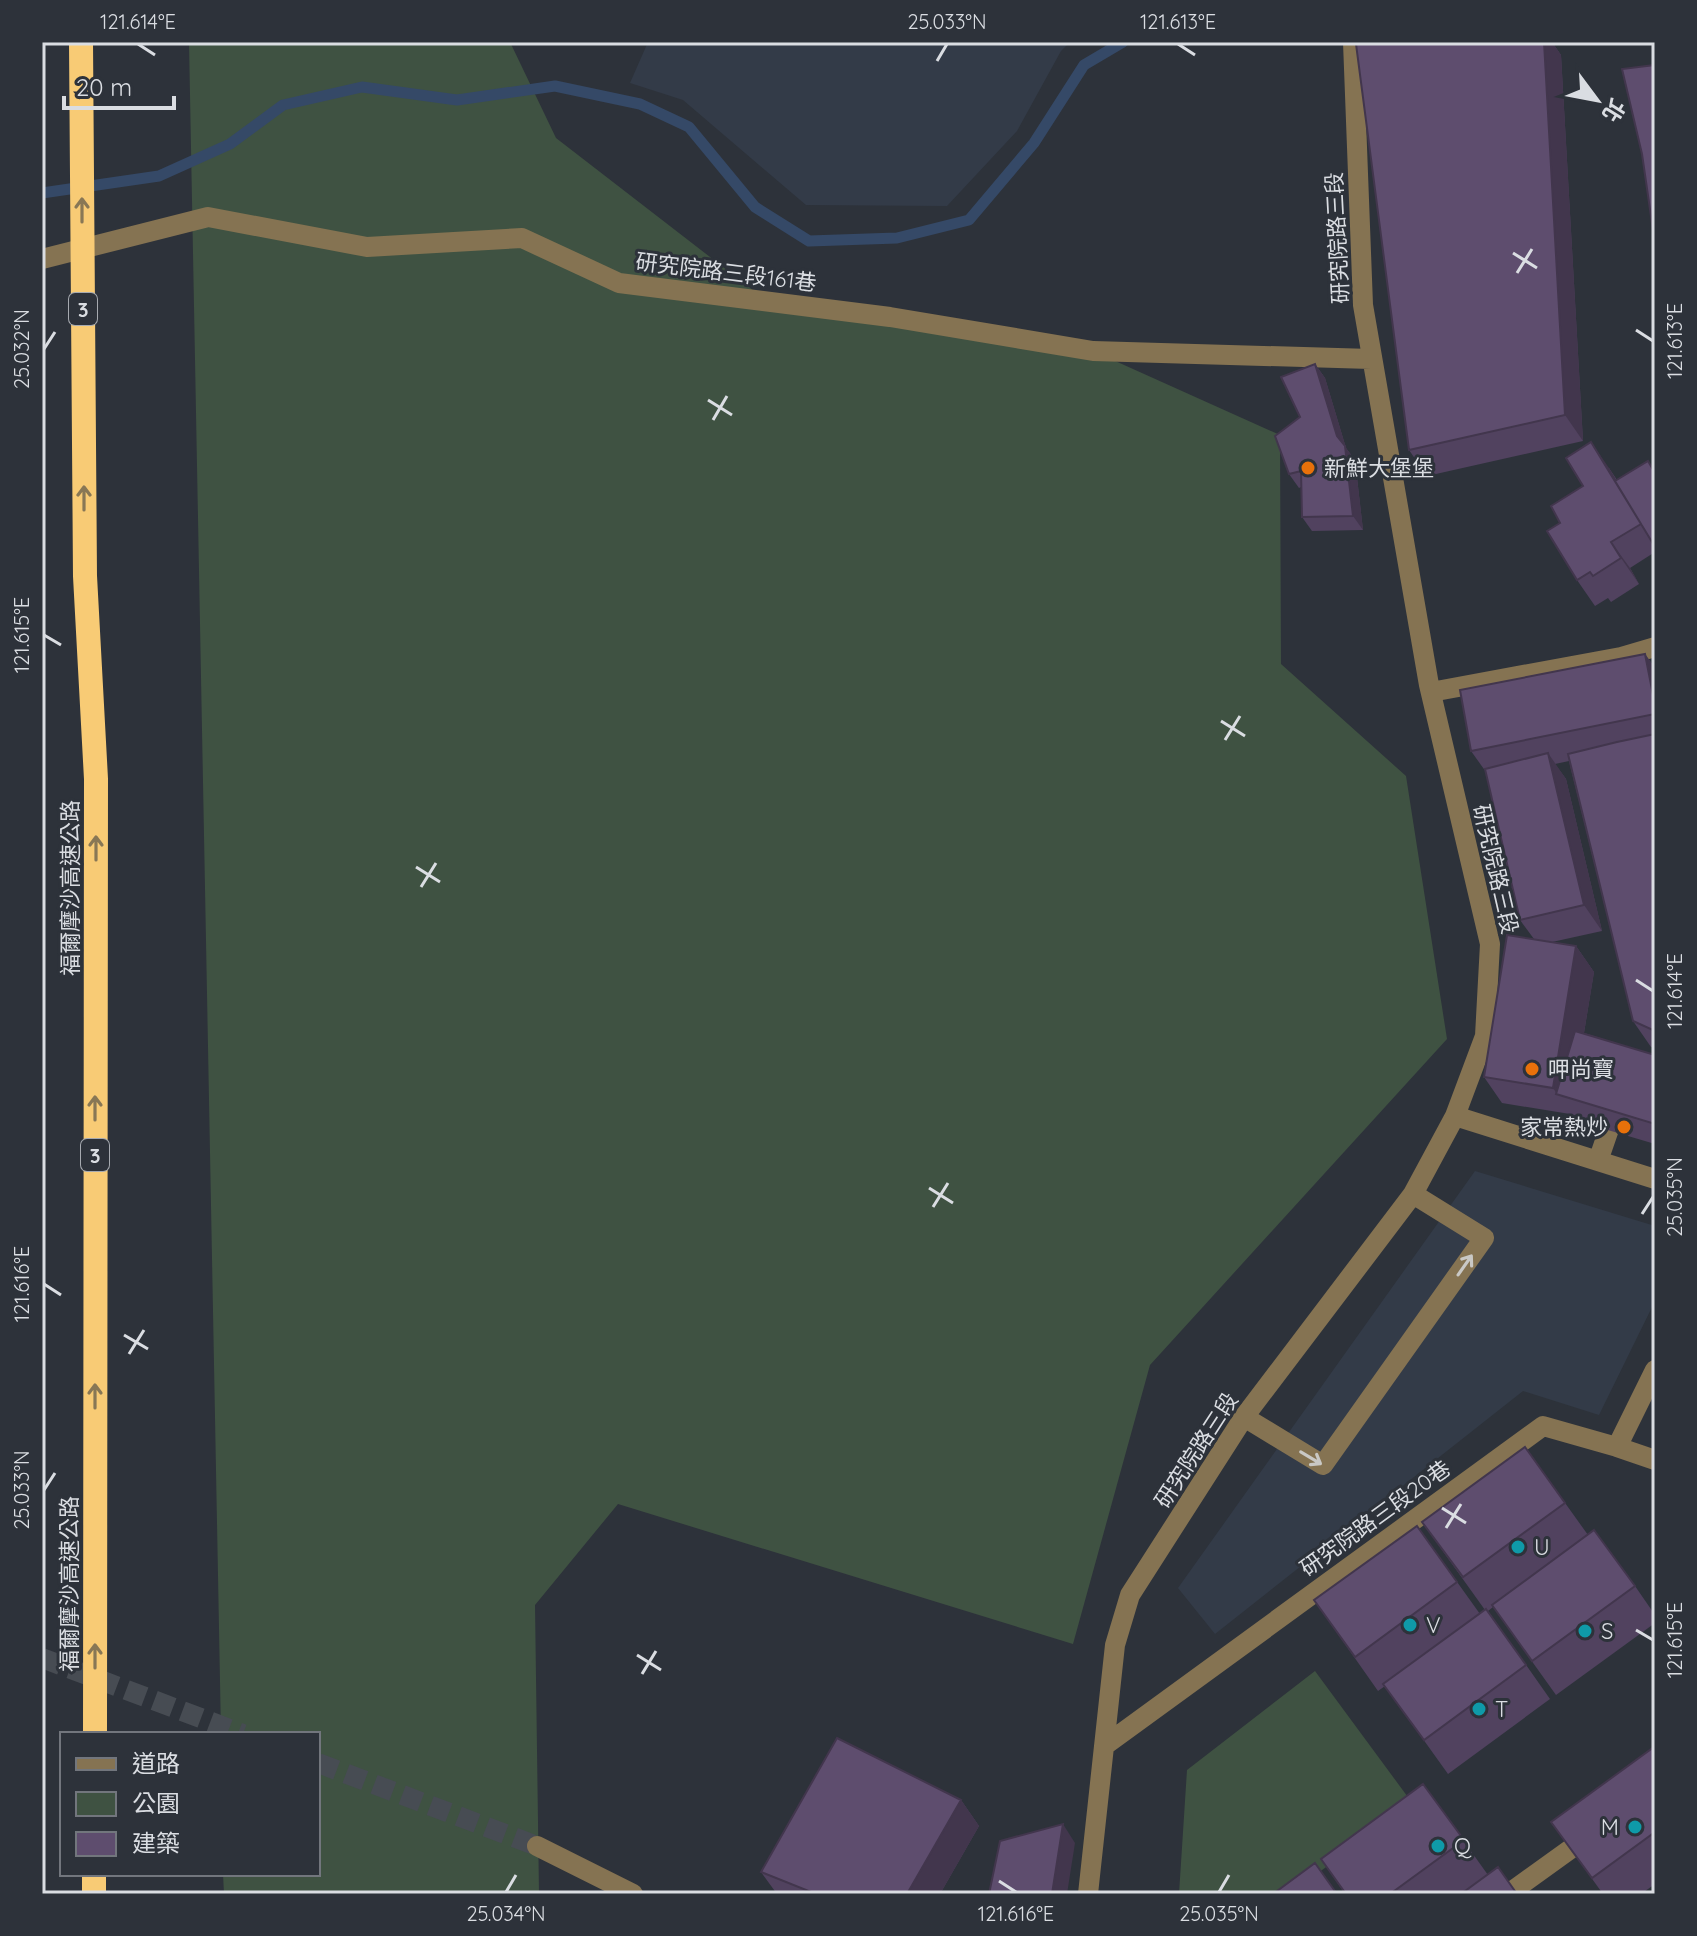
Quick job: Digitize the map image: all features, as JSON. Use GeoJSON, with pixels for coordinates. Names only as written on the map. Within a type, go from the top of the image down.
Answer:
{"type":"FeatureCollection","features":[{"type":"Feature","properties":{"kind":"highway","name":"福爾摩沙高速公路"},"geometry":{"type":"LineString","coordinates":[[81,42],[85,576],[96,779],[95,1732]]}},
{"type":"Feature","properties":{"kind":"street","name":"研究院路三段"},"geometry":{"type":"LineString","coordinates":[[1088,1894],[1115,1645],[1130,1595],[1244,1417],[1413,1194],[1455,1116],[1485,1036],[1490,944],[1431,692],[1363,305],[1358,45]]}},
{"type":"Feature","properties":{"kind":"street","name":"研究院路三段161巷"},"geometry":{"type":"LineString","coordinates":[[42,259],[208,217],[367,247],[522,238],[619,283],[890,317],[1093,351],[1371,359]]}},
{"type":"Feature","properties":{"kind":"street"},"geometry":{"type":"LineString","coordinates":[[1431,692],[1621,657],[1655,647]]}},
{"type":"Feature","properties":{"kind":"street"},"geometry":{"type":"LineString","coordinates":[[1598,1161],[1623,1089]]}},
{"type":"Feature","properties":{"kind":"street"},"geometry":{"type":"LineString","coordinates":[[1455,1116],[1655,1179]]}},
{"type":"Feature","properties":{"kind":"street"},"geometry":{"type":"LineString","coordinates":[[1244,1417],[1323,1465],[1484,1238],[1413,1194]]}},
{"type":"Feature","properties":{"kind":"street"},"geometry":{"type":"LineString","coordinates":[[1655,1370],[1617,1447],[1655,1460]]}},
{"type":"Feature","properties":{"kind":"street","name":"研究院路三段20巷"},"geometry":{"type":"LineString","coordinates":[[1104,1746],[1543,1426],[1617,1447]]}},
{"type":"Feature","properties":{"kind":"street"},"geometry":{"type":"LineString","coordinates":[[1508,1894],[1606,1823]]}},
{"type":"Feature","properties":{"kind":"street"},"geometry":{"type":"LineString","coordinates":[[537,1846],[633,1894]]}},
{"type":"Feature","properties":{"kind":"shaded area"},"geometry":{"type":"Polygon","coordinates":[[[648,42],[1070,42],[1061,51],[1017,131],[947,206],[806,205],[683,100],[630,83],[648,42]]]}},
{"type":"Feature","properties":{"kind":"shaded area"},"geometry":{"type":"Polygon","coordinates":[[[1475,1171],[1655,1226],[1655,1301],[1599,1415],[1523,1391],[1215,1634],[1178,1588],[1475,1171]]]}},
{"type":"Feature","properties":{"kind":"green space"},"geometry":{"type":"Polygon","coordinates":[[[189,42],[510,42],[556,138],[767,301],[1093,351],[1280,435],[1281,664],[1406,776],[1447,1039],[1150,1365],[1073,1644],[618,1504],[535,1605],[539,1894],[224,1894],[223,1876],[320,1876],[320,1732],[221,1732],[189,42]]]}},
{"type":"Feature","properties":{"kind":"green space"},"geometry":{"type":"Polygon","coordinates":[[[1315,1671],[1413,1804],[1289,1894],[1179,1894],[1187,1770],[1315,1671]]]}},
{"type":"Feature","properties":{"kind":"building"},"geometry":{"type":"Polygon","coordinates":[[[1544,42],[1565,415],[1409,450],[1356,44],[1544,42]]]}},
{"type":"Feature","properties":{"kind":"building"},"geometry":{"type":"Polygon","coordinates":[[[1655,65],[1655,244],[1642,154],[1622,69],[1655,65]]]}},
{"type":"Feature","properties":{"kind":"building"},"geometry":{"type":"Polygon","coordinates":[[[1315,364],[1337,436],[1345,446],[1353,516],[1302,517],[1301,471],[1289,474],[1275,436],[1300,417],[1281,377],[1315,364]]]}},
{"type":"Feature","properties":{"kind":"building"},"geometry":{"type":"Polygon","coordinates":[[[1591,442],[1641,524],[1611,542],[1621,558],[1593,576],[1590,572],[1577,580],[1547,531],[1560,523],[1551,506],[1583,486],[1566,458],[1591,442]]]}},
{"type":"Feature","properties":{"kind":"building"},"geometry":{"type":"Polygon","coordinates":[[[1648,461],[1655,473],[1655,547],[1615,481],[1648,461]]]}},
{"type":"Feature","properties":{"kind":"building"},"geometry":{"type":"Polygon","coordinates":[[[1645,654],[1655,714],[1471,751],[1460,690],[1645,654]]]}},
{"type":"Feature","properties":{"kind":"building"},"geometry":{"type":"Polygon","coordinates":[[[1655,734],[1655,1031],[1633,1021],[1568,754],[1655,734]]]}},
{"type":"Feature","properties":{"kind":"building"},"geometry":{"type":"Polygon","coordinates":[[[1548,753],[1584,905],[1520,920],[1485,769],[1548,753]]]}},
{"type":"Feature","properties":{"kind":"building"},"geometry":{"type":"Polygon","coordinates":[[[1507,935],[1576,946],[1553,1088],[1484,1077],[1507,935]]]}},
{"type":"Feature","properties":{"kind":"building"},"geometry":{"type":"Polygon","coordinates":[[[1575,1031],[1655,1055],[1655,1124],[1556,1094],[1575,1031]]]}},
{"type":"Feature","properties":{"kind":"building"},"geometry":{"type":"Polygon","coordinates":[[[1525,1447],[1565,1503],[1463,1577],[1422,1522],[1525,1447]]]}},
{"type":"Feature","properties":{"kind":"building"},"geometry":{"type":"Polygon","coordinates":[[[1417,1526],[1457,1582],[1355,1657],[1314,1600],[1417,1526]]]}},
{"type":"Feature","properties":{"kind":"building"},"geometry":{"type":"Polygon","coordinates":[[[1594,1530],[1635,1586],[1532,1661],[1492,1605],[1594,1530]]]}},
{"type":"Feature","properties":{"kind":"building"},"geometry":{"type":"Polygon","coordinates":[[[1486,1609],[1526,1665],[1424,1740],[1383,1684],[1486,1609]]]}},
{"type":"Feature","properties":{"kind":"building"},"geometry":{"type":"Polygon","coordinates":[[[837,1738],[961,1800],[907,1894],[816,1894],[761,1872],[837,1738]]]}},
{"type":"Feature","properties":{"kind":"building"},"geometry":{"type":"Polygon","coordinates":[[[1654,1747],[1655,1832],[1592,1878],[1551,1822],[1654,1747]]]}},
{"type":"Feature","properties":{"kind":"building"},"geometry":{"type":"Polygon","coordinates":[[[1423,1784],[1464,1840],[1390,1894],[1346,1894],[1321,1859],[1423,1784]]]}},
{"type":"Feature","properties":{"kind":"building"},"geometry":{"type":"Polygon","coordinates":[[[1063,1824],[1052,1894],[989,1894],[1000,1841],[1063,1824]]]}},
{"type":"Feature","properties":{"kind":"building"},"geometry":{"type":"Polygon","coordinates":[[[1315,1863],[1337,1894],[1273,1894],[1315,1863]]]}},
{"type":"Feature","properties":{"kind":"building"},"geometry":{"type":"Polygon","coordinates":[[[1498,1867],[1517,1894],[1461,1894],[1498,1867]]]}},
{"type":"Feature","properties":{"kind":"waterway"},"geometry":{"type":"LineString","coordinates":[[42,193],[159,176],[230,144],[283,105],[362,87],[457,100],[555,86],[640,104],[689,127],[755,207],[809,241],[897,238],[969,220],[1034,143],[1084,65],[1123,42]]}},
{"type":"Feature","properties":{"kind":"tunnel"},"geometry":{"type":"LineString","coordinates":[[42,1658],[238,1732]]}},
{"type":"Feature","properties":{"kind":"tunnel"},"geometry":{"type":"LineString","coordinates":[[320,1764],[537,1846]]}},
{"type":"Feature","properties":{"kind":"place","name":"新鮮大堡堡"},"geometry":{"type":"Point","coordinates":[1308,468]}},
{"type":"Feature","properties":{"kind":"place","name":"呷尚寶"},"geometry":{"type":"Point","coordinates":[1532,1069]}},
{"type":"Feature","properties":{"kind":"place","name":"家常熱炒"},"geometry":{"type":"Point","coordinates":[1624,1127]}},
{"type":"Feature","properties":{"kind":"place","name":"U"},"geometry":{"type":"Point","coordinates":[1518,1547]}},
{"type":"Feature","properties":{"kind":"place","name":"V"},"geometry":{"type":"Point","coordinates":[1410,1625]}},
{"type":"Feature","properties":{"kind":"place","name":"S"},"geometry":{"type":"Point","coordinates":[1585,1631]}},
{"type":"Feature","properties":{"kind":"place","name":"T"},"geometry":{"type":"Point","coordinates":[1479,1709]}},
{"type":"Feature","properties":{"kind":"place","name":"M"},"geometry":{"type":"Point","coordinates":[1635,1827]}},
{"type":"Feature","properties":{"kind":"place","name":"Q"},"geometry":{"type":"Point","coordinates":[1438,1846]}}]}
